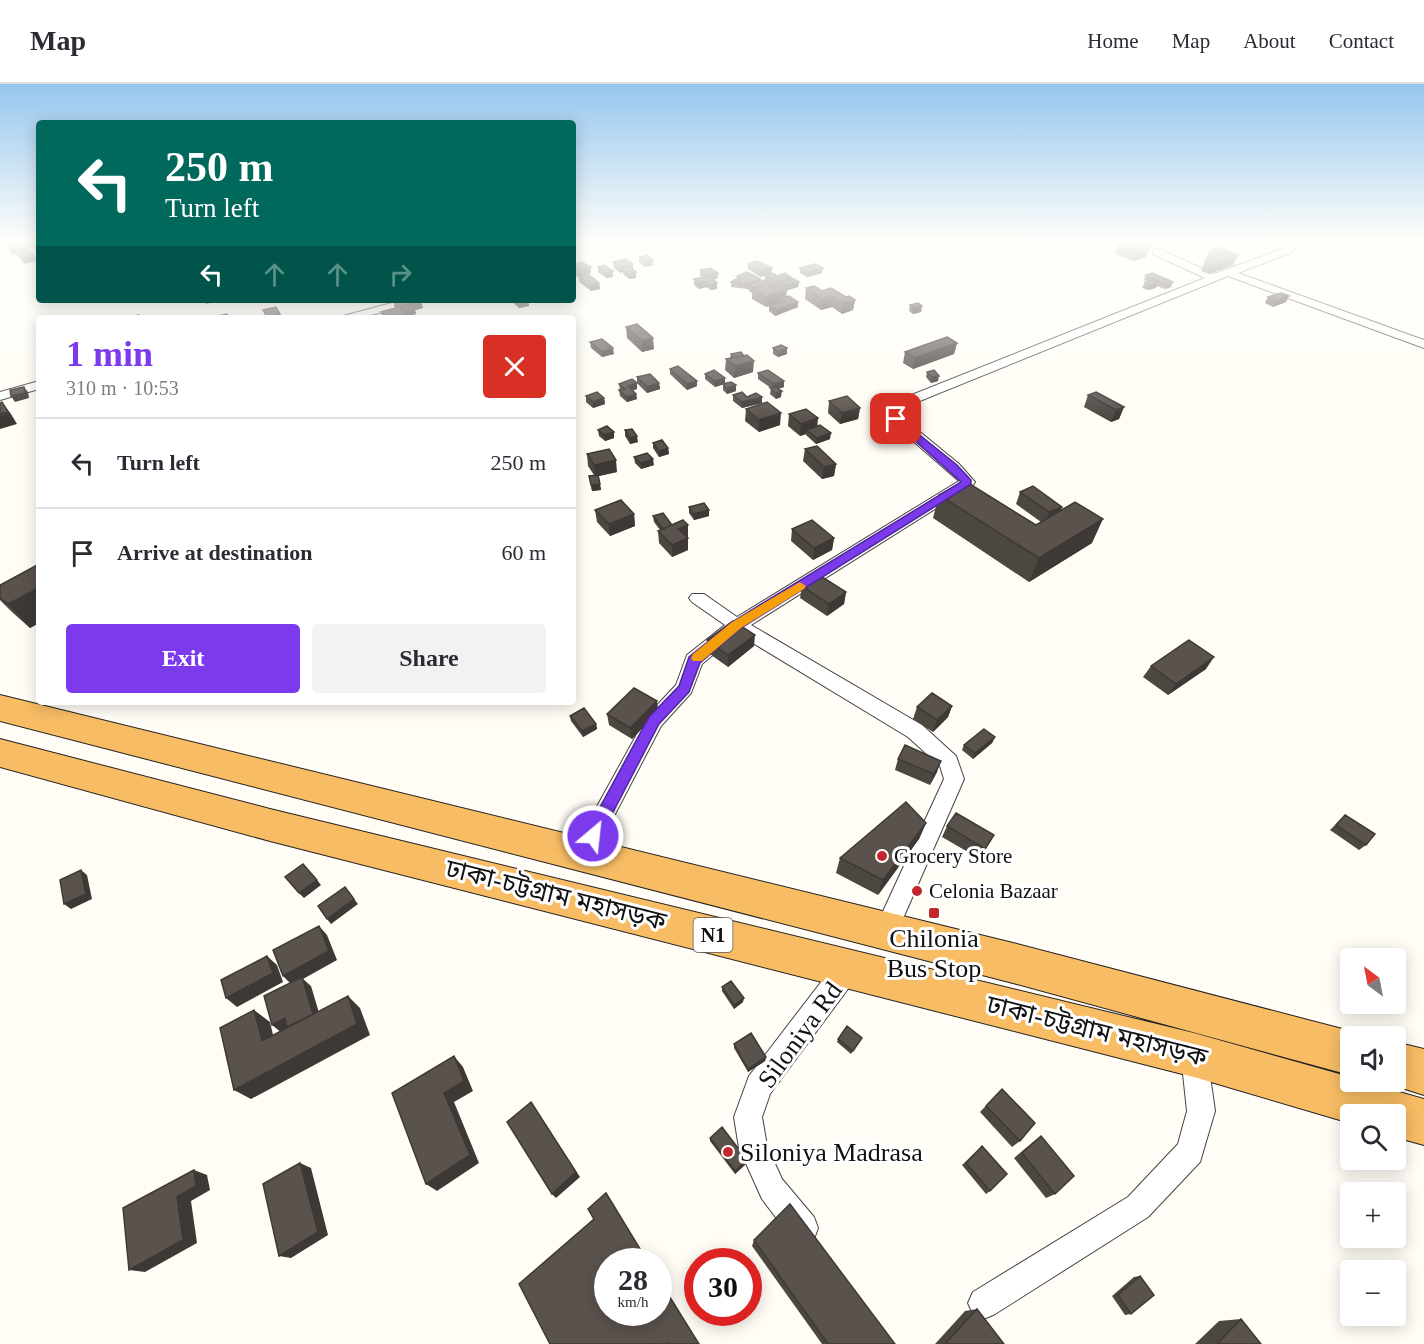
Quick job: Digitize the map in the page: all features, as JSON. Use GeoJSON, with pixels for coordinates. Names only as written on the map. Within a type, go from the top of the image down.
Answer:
{"type":"FeatureCollection","features":[{"type":"Feature","properties":{"kind":"highway","name":"ঢাকা-চট্টগ্রাম মহাসড়ক"},"geometry":{"type":"LineString","coordinates":[[0,708],[885,931],[1340,1050]]}},
{"type":"Feature","properties":{"kind":"highway"},"geometry":{"type":"LineString","coordinates":[[56,768],[75,763],[90,752],[96,739],[89,730]]}},
{"type":"Feature","properties":{"kind":"highway"},"geometry":{"type":"LineString","coordinates":[[106,781],[98,774],[98,768],[106,756],[130,743],[143,744]]}},
{"type":"Feature","properties":{"kind":"highway","name":"ঢাকা-চট্টগ্রাম মহাসড়ক"},"geometry":{"type":"LineString","coordinates":[[0,753],[270,825],[1194,1055],[1424,1122]]}},
{"type":"Feature","properties":{"kind":"highway"},"geometry":{"type":"LineString","coordinates":[[1406,1068],[1424,1072]]}},
{"type":"Feature","properties":{"kind":"street"},"geometry":{"type":"LineString","coordinates":[[582,855],[654,721],[684,688],[694,660],[737,625],[968,482],[954,467],[896,419],[899,405],[1157,302]]}},
{"type":"Feature","properties":{"kind":"street"},"geometry":{"type":"LineString","coordinates":[[1299,302],[1424,344]]}},
{"type":"Feature","properties":{"kind":"street"},"geometry":{"type":"LineString","coordinates":[[357,315],[396,303]]}},
{"type":"Feature","properties":{"kind":"street"},"geometry":{"type":"LineString","coordinates":[[0,396],[36,386]]}},
{"type":"Feature","properties":{"kind":"street"},"geometry":{"type":"LineString","coordinates":[[698,598],[737,625],[915,731],[949,762],[954,779],[885,931]]}},
{"type":"Feature","properties":{"kind":"street","name":"Siloniya Rd"},"geometry":{"type":"LineString","coordinates":[[822,1253],[772,1190],[753,1148],[748,1117],[759,1086],[847,969]]}},
{"type":"Feature","properties":{"kind":"street"},"geometry":{"type":"LineString","coordinates":[[984,1303],[1138,1207],[1190,1152],[1201,1111],[1194,1055]]}},
{"type":"Feature","properties":{"kind":"building"},"geometry":{"type":"Polygon","coordinates":[[[781,302],[798,302],[776,310],[769,305],[781,302]]]}},
{"type":"Feature","properties":{"kind":"building"},"geometry":{"type":"Polygon","coordinates":[[[395,303],[413,303],[397,307],[395,303]]]}},
{"type":"Feature","properties":{"kind":"building"},"geometry":{"type":"Polygon","coordinates":[[[918,303],[922,306],[914,308],[910,305],[918,303]]]}},
{"type":"Feature","properties":{"kind":"building"},"geometry":{"type":"Polygon","coordinates":[[[276,307],[280,314],[266,315],[263,310],[276,307]]]}},
{"type":"Feature","properties":{"kind":"building"},"geometry":{"type":"Polygon","coordinates":[[[399,307],[405,315],[384,315],[381,312],[399,307]]]}},
{"type":"Feature","properties":{"kind":"building"},"geometry":{"type":"Polygon","coordinates":[[[637,324],[653,338],[642,341],[626,327],[637,324]]]}},
{"type":"Feature","properties":{"kind":"building"},"geometry":{"type":"Polygon","coordinates":[[[947,337],[957,343],[915,358],[905,352],[947,337]]]}},
{"type":"Feature","properties":{"kind":"building"},"geometry":{"type":"Polygon","coordinates":[[[602,339],[613,348],[602,352],[590,342],[602,339]]]}},
{"type":"Feature","properties":{"kind":"building"},"geometry":{"type":"Polygon","coordinates":[[[781,345],[787,348],[779,352],[773,348],[781,345]]]}},
{"type":"Feature","properties":{"kind":"building"},"geometry":{"type":"Polygon","coordinates":[[[741,352],[744,356],[733,357],[731,354],[741,352]]]}},
{"type":"Feature","properties":{"kind":"building"},"geometry":{"type":"Polygon","coordinates":[[[747,355],[754,361],[735,366],[726,359],[747,355]]]}},
{"type":"Feature","properties":{"kind":"building"},"geometry":{"type":"Polygon","coordinates":[[[678,366],[697,381],[687,384],[670,369],[678,366]]]}},
{"type":"Feature","properties":{"kind":"building"},"geometry":{"type":"Polygon","coordinates":[[[714,370],[725,378],[715,381],[705,374],[714,370]]]}},
{"type":"Feature","properties":{"kind":"building"},"geometry":{"type":"Polygon","coordinates":[[[768,370],[784,381],[774,384],[758,373],[768,370]]]}},
{"type":"Feature","properties":{"kind":"building"},"geometry":{"type":"Polygon","coordinates":[[[934,370],[939,376],[932,377],[927,372],[934,370]]]}},
{"type":"Feature","properties":{"kind":"building"},"geometry":{"type":"Polygon","coordinates":[[[650,374],[659,383],[647,387],[637,377],[650,374]]]}},
{"type":"Feature","properties":{"kind":"building"},"geometry":{"type":"Polygon","coordinates":[[[632,379],[637,383],[628,386],[636,394],[627,397],[619,390],[625,389],[619,384],[632,379]]]}},
{"type":"Feature","properties":{"kind":"building"},"geometry":{"type":"Polygon","coordinates":[[[731,382],[736,385],[727,388],[723,384],[731,382]]]}},
{"type":"Feature","properties":{"kind":"building"},"geometry":{"type":"Polygon","coordinates":[[[24,387],[25,393],[11,396],[10,390],[24,387]]]}},
{"type":"Feature","properties":{"kind":"building"},"geometry":{"type":"Polygon","coordinates":[[[775,387],[782,391],[776,393],[770,388],[775,387]]]}},
{"type":"Feature","properties":{"kind":"building"},"geometry":{"type":"Polygon","coordinates":[[[597,392],[604,398],[593,402],[586,396],[597,392]]]}},
{"type":"Feature","properties":{"kind":"building"},"geometry":{"type":"Polygon","coordinates":[[[742,392],[747,397],[756,393],[762,397],[742,402],[733,395],[742,392]]]}},
{"type":"Feature","properties":{"kind":"building"},"geometry":{"type":"Polygon","coordinates":[[[1096,392],[1124,407],[1116,410],[1088,395],[1096,392]]]}},
{"type":"Feature","properties":{"kind":"building"},"geometry":{"type":"Polygon","coordinates":[[[847,396],[860,408],[842,413],[829,401],[847,396]]]}},
{"type":"Feature","properties":{"kind":"building"},"geometry":{"type":"Polygon","coordinates":[[[2,402],[8,412],[0,414],[0,403],[2,402]]]}},
{"type":"Feature","properties":{"kind":"building"},"geometry":{"type":"Polygon","coordinates":[[[767,402],[781,413],[759,420],[746,409],[767,402]]]}},
{"type":"Feature","properties":{"kind":"building"},"geometry":{"type":"Polygon","coordinates":[[[806,409],[818,418],[801,424],[789,414],[806,409]]]}},
{"type":"Feature","properties":{"kind":"building"},"geometry":{"type":"Polygon","coordinates":[[[894,424],[900,429],[880,435],[874,429],[894,424]]]}},
{"type":"Feature","properties":{"kind":"building"},"geometry":{"type":"Polygon","coordinates":[[[820,425],[831,433],[817,438],[806,430],[820,425]]]}},
{"type":"Feature","properties":{"kind":"building"},"geometry":{"type":"Polygon","coordinates":[[[607,426],[614,432],[604,435],[598,430],[607,426]]]}},
{"type":"Feature","properties":{"kind":"building"},"geometry":{"type":"Polygon","coordinates":[[[632,429],[637,436],[630,438],[625,430],[632,429]]]}},
{"type":"Feature","properties":{"kind":"building"},"geometry":{"type":"Polygon","coordinates":[[[662,440],[668,448],[659,451],[653,443],[662,440]]]}},
{"type":"Feature","properties":{"kind":"building"},"geometry":{"type":"Polygon","coordinates":[[[817,446],[836,464],[824,467],[805,449],[817,446]]]}},
{"type":"Feature","properties":{"kind":"building"},"geometry":{"type":"Polygon","coordinates":[[[609,449],[616,460],[594,465],[587,454],[609,449]]]}},
{"type":"Feature","properties":{"kind":"building"},"geometry":{"type":"Polygon","coordinates":[[[647,453],[653,459],[641,463],[634,457],[647,453]]]}},
{"type":"Feature","properties":{"kind":"building"},"geometry":{"type":"Polygon","coordinates":[[[598,475],[600,484],[591,485],[589,476],[598,475]]]}},
{"type":"Feature","properties":{"kind":"building"},"geometry":{"type":"Polygon","coordinates":[[[965,481],[1036,525],[1075,502],[1103,519],[1039,558],[939,495],[965,481]]]}},
{"type":"Feature","properties":{"kind":"building"},"geometry":{"type":"Polygon","coordinates":[[[1033,486],[1062,507],[1049,512],[1020,492],[1033,486]]]}},
{"type":"Feature","properties":{"kind":"building"},"geometry":{"type":"Polygon","coordinates":[[[621,500],[634,514],[609,524],[595,510],[621,500]]]}},
{"type":"Feature","properties":{"kind":"building"},"geometry":{"type":"Polygon","coordinates":[[[704,503],[709,510],[693,514],[689,507],[704,503]]]}},
{"type":"Feature","properties":{"kind":"building"},"geometry":{"type":"Polygon","coordinates":[[[663,513],[672,525],[663,529],[653,516],[663,513]]]}},
{"type":"Feature","properties":{"kind":"building"},"geometry":{"type":"Polygon","coordinates":[[[683,520],[688,525],[678,529],[688,538],[672,545],[658,531],[683,520]]]}},
{"type":"Feature","properties":{"kind":"building"},"geometry":{"type":"Polygon","coordinates":[[[812,520],[834,538],[814,548],[792,529],[812,520]]]}},
{"type":"Feature","properties":{"kind":"building"},"geometry":{"type":"Polygon","coordinates":[[[36,566],[36,590],[8,604],[0,598],[0,585],[36,566]]]}},
{"type":"Feature","properties":{"kind":"building"},"geometry":{"type":"Polygon","coordinates":[[[819,575],[846,592],[829,604],[802,586],[819,575]]]}},
{"type":"Feature","properties":{"kind":"building"},"geometry":{"type":"Polygon","coordinates":[[[733,621],[755,635],[728,655],[707,640],[733,621]]]}},
{"type":"Feature","properties":{"kind":"building"},"geometry":{"type":"Polygon","coordinates":[[[1189,640],[1214,657],[1176,684],[1151,666],[1189,640]]]}},
{"type":"Feature","properties":{"kind":"building"},"geometry":{"type":"Polygon","coordinates":[[[634,688],[657,701],[630,728],[607,714],[634,688]]]}},
{"type":"Feature","properties":{"kind":"building"},"geometry":{"type":"Polygon","coordinates":[[[932,693],[952,706],[937,720],[917,707],[932,693]]]}},
{"type":"Feature","properties":{"kind":"building"},"geometry":{"type":"Polygon","coordinates":[[[584,708],[596,724],[582,731],[570,716],[584,708]]]}},
{"type":"Feature","properties":{"kind":"building"},"geometry":{"type":"Polygon","coordinates":[[[984,729],[995,737],[975,753],[964,745],[984,729]]]}},
{"type":"Feature","properties":{"kind":"building"},"geometry":{"type":"Polygon","coordinates":[[[905,745],[941,761],[934,774],[898,759],[905,745]]]}},
{"type":"Feature","properties":{"kind":"building","name":"Grocery Store"},"geometry":{"type":"Polygon","coordinates":[[[906,802],[926,823],[883,880],[840,858],[906,802]]]}},
{"type":"Feature","properties":{"kind":"building"},"geometry":{"type":"Polygon","coordinates":[[[956,813],[994,835],[985,849],[947,826],[956,813]]]}},
{"type":"Feature","properties":{"kind":"building"},"geometry":{"type":"Polygon","coordinates":[[[1345,815],[1375,834],[1366,845],[1336,825],[1345,815]]]}},
{"type":"Feature","properties":{"kind":"building"},"geometry":{"type":"Polygon","coordinates":[[[303,864],[317,880],[299,893],[285,877],[303,864]]]}},
{"type":"Feature","properties":{"kind":"building"},"geometry":{"type":"Polygon","coordinates":[[[81,870],[86,894],[64,904],[60,880],[81,870]]]}},
{"type":"Feature","properties":{"kind":"building"},"geometry":{"type":"Polygon","coordinates":[[[345,887],[354,899],[327,919],[318,906],[345,887]]]}},
{"type":"Feature","properties":{"kind":"building"},"geometry":{"type":"Polygon","coordinates":[[[319,926],[329,951],[283,976],[273,950],[319,926]]]}},
{"type":"Feature","properties":{"kind":"building"},"geometry":{"type":"Polygon","coordinates":[[[267,956],[273,973],[226,998],[221,980],[267,956]]]}},
{"type":"Feature","properties":{"kind":"building"},"geometry":{"type":"Polygon","coordinates":[[[302,977],[313,1014],[287,1027],[285,1018],[272,1025],[264,996],[302,977]]]}},
{"type":"Feature","properties":{"kind":"building"},"geometry":{"type":"Polygon","coordinates":[[[731,981],[744,998],[734,1005],[722,987],[731,981]]]}},
{"type":"Feature","properties":{"kind":"building"},"geometry":{"type":"Polygon","coordinates":[[[348,996],[357,1024],[234,1090],[220,1028],[254,1010],[262,1041],[348,996]]]}},
{"type":"Feature","properties":{"kind":"building"},"geometry":{"type":"Polygon","coordinates":[[[847,1026],[862,1038],[853,1051],[838,1039],[847,1026]]]}},
{"type":"Feature","properties":{"kind":"building"},"geometry":{"type":"Polygon","coordinates":[[[751,1033],[766,1057],[748,1069],[734,1044],[751,1033]]]}},
{"type":"Feature","properties":{"kind":"building"},"geometry":{"type":"Polygon","coordinates":[[[454,1056],[464,1081],[444,1093],[470,1155],[426,1184],[392,1093],[454,1056]]]}},
{"type":"Feature","properties":{"kind":"building"},"geometry":{"type":"Polygon","coordinates":[[[1002,1089],[1035,1123],[1020,1141],[986,1106],[1002,1089]]]}},
{"type":"Feature","properties":{"kind":"building"},"geometry":{"type":"Polygon","coordinates":[[[531,1102],[576,1172],[552,1194],[507,1122],[531,1102]]]}},
{"type":"Feature","properties":{"kind":"building","name":"Siloniya Madrasa"},"geometry":{"type":"Polygon","coordinates":[[[722,1127],[747,1160],[735,1171],[710,1138],[722,1127]]]}},
{"type":"Feature","properties":{"kind":"building"},"geometry":{"type":"Polygon","coordinates":[[[1041,1136],[1074,1176],[1055,1194],[1022,1153],[1041,1136]]]}},
{"type":"Feature","properties":{"kind":"building"},"geometry":{"type":"Polygon","coordinates":[[[982,1146],[1007,1174],[990,1191],[966,1163],[982,1146]]]}},
{"type":"Feature","properties":{"kind":"building"},"geometry":{"type":"Polygon","coordinates":[[[300,1163],[318,1232],[279,1256],[263,1184],[300,1163]]]}},
{"type":"Feature","properties":{"kind":"building"},"geometry":{"type":"Polygon","coordinates":[[[194,1170],[196,1186],[177,1197],[183,1240],[129,1270],[123,1208],[194,1170]]]}},
{"type":"Feature","properties":{"kind":"building"},"geometry":{"type":"Polygon","coordinates":[[[606,1193],[639,1248],[594,1248],[594,1326],[672,1326],[672,1301],[684,1320],[684,1326],[688,1326],[699,1344],[550,1344],[519,1284],[594,1219],[588,1209],[606,1193]]]}},
{"type":"Feature","properties":{"kind":"building"},"geometry":{"type":"Polygon","coordinates":[[[790,1204],[895,1344],[828,1344],[762,1251],[762,1248],[754,1240],[790,1204]]]}},
{"type":"Feature","properties":{"kind":"building"},"geometry":{"type":"Polygon","coordinates":[[[1140,1276],[1154,1295],[1131,1314],[1118,1295],[1140,1276]]]}},
{"type":"Feature","properties":{"kind":"building"},"geometry":{"type":"Polygon","coordinates":[[[977,1309],[1004,1344],[945,1344],[977,1309]]]}},
{"type":"Feature","properties":{"kind":"building"},"geometry":{"type":"Polygon","coordinates":[[[1241,1319],[1261,1344],[1217,1344],[1241,1319]]]}},
{"type":"Feature","properties":{"kind":"slow traffic"},"geometry":{"type":"LineString","coordinates":[[697,658],[737,625],[800,586]]}},
{"type":"Feature","properties":{"kind":"place","name":"Grocery Store"},"geometry":{"type":"Point","coordinates":[882,856]}},
{"type":"Feature","properties":{"kind":"place","name":"Celonia Bazaar"},"geometry":{"type":"Point","coordinates":[917,891]}},
{"type":"Feature","properties":{"kind":"place","name":"Chilonia Bus Stop"},"geometry":{"type":"Point","coordinates":[934,913]}},
{"type":"Feature","properties":{"kind":"place","name":"Siloniya Madrasa"},"geometry":{"type":"Point","coordinates":[728,1152]}},
{"type":"Feature","properties":{"kind":"route"},"geometry":{"type":"LineString","coordinates":[[593,836],[654,721],[684,688],[694,660],[737,625],[968,482],[954,467],[896,419]]}}]}
